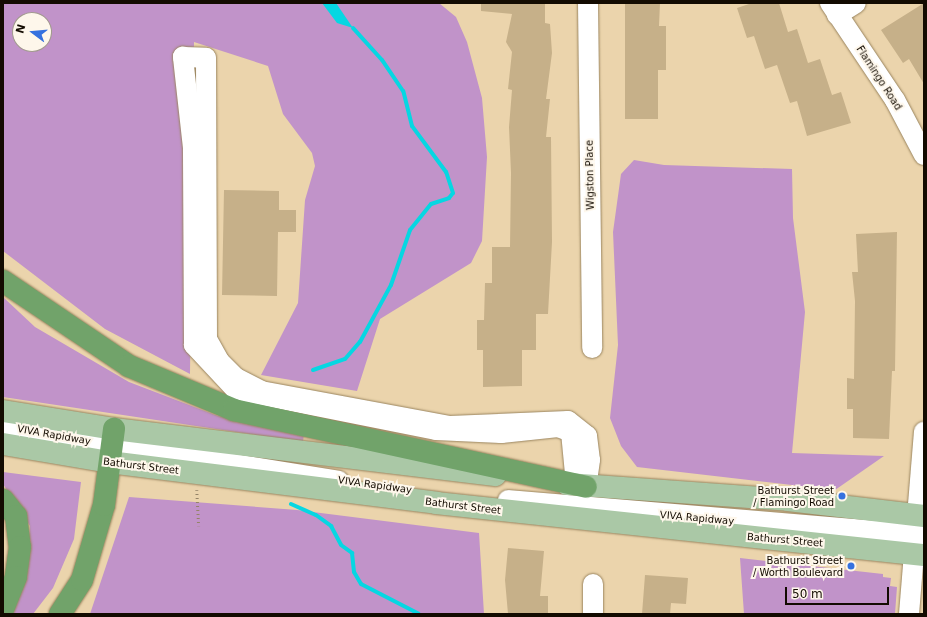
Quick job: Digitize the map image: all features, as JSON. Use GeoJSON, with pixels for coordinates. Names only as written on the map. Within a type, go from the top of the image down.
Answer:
{"type":"FeatureCollection","features":[{"type":"Feature","properties":{"kind":"highway"},"geometry":{"type":"LineString","coordinates":[[3,280],[129,366],[234,410],[581,486]]}},
{"type":"Feature","properties":{"kind":"highway"},"geometry":{"type":"LineString","coordinates":[[60,614],[82,580],[104,505],[111,445]]}},
{"type":"Feature","properties":{"kind":"highway"},"geometry":{"type":"LineString","coordinates":[[3,500],[16,516],[20,547],[16,577],[3,609]]}},
{"type":"Feature","properties":{"kind":"main road","name":"Bathurst Street"},"geometry":{"type":"LineString","coordinates":[[3,410],[197,473],[642,527],[919,535]]}},
{"type":"Feature","properties":{"kind":"main road","name":"Bathurst Street"},"geometry":{"type":"LineString","coordinates":[[3,444],[111,445],[581,486],[788,500],[919,535]]}},
{"type":"Feature","properties":{"kind":"street","name":"Wigston Place"},"geometry":{"type":"LineString","coordinates":[[588,3],[592,348]]}},
{"type":"Feature","properties":{"kind":"street"},"geometry":{"type":"LineString","coordinates":[[833,9],[856,3]]}},
{"type":"Feature","properties":{"kind":"street","name":"Flamingo Road"},"geometry":{"type":"LineString","coordinates":[[833,9],[895,100],[924,156]]}},
{"type":"Feature","properties":{"kind":"street"},"geometry":{"type":"LineString","coordinates":[[184,57],[206,58],[207,339],[219,361],[236,378],[261,391],[450,426],[568,421],[587,436],[590,460],[581,486],[571,432],[558,427],[500,433],[436,430],[236,390],[194,345],[193,148],[184,57]]}},
{"type":"Feature","properties":{"kind":"street","name":"VIVA Rapidway"},"geometry":{"type":"LineString","coordinates":[[3,427],[387,488],[731,521],[773,521],[919,535]]}},
{"type":"Feature","properties":{"kind":"street"},"geometry":{"type":"LineString","coordinates":[[909,614],[919,535],[924,432]]}},
{"type":"Feature","properties":{"kind":"street","name":"VIVA Rapidway"},"geometry":{"type":"LineString","coordinates":[[651,491],[773,521]]}},
{"type":"Feature","properties":{"kind":"street"},"geometry":{"type":"LineString","coordinates":[[593,584],[593,614]]}},
{"type":"Feature","properties":{"kind":"path"},"geometry":{"type":"LineString","coordinates":[[197,473],[199,526]]}},
{"type":"Feature","properties":{"kind":"shaded area"},"geometry":{"type":"Polygon","coordinates":[[[3,3],[439,3],[456,17],[467,42],[482,98],[487,157],[482,241],[471,263],[380,319],[357,391],[261,375],[298,303],[305,200],[315,166],[312,153],[283,114],[268,66],[194,42],[190,374],[105,329],[3,251],[3,3]]]}},
{"type":"Feature","properties":{"kind":"shaded area"},"geometry":{"type":"Polygon","coordinates":[[[634,160],[664,165],[792,169],[793,218],[805,312],[792,453],[884,456],[835,490],[637,467],[621,446],[610,418],[618,345],[613,232],[621,174],[634,160]]]}},
{"type":"Feature","properties":{"kind":"shaded area"},"geometry":{"type":"Polygon","coordinates":[[[3,297],[35,327],[129,382],[218,416],[304,433],[303,442],[3,397],[3,297]]]}},
{"type":"Feature","properties":{"kind":"shaded area"},"geometry":{"type":"Polygon","coordinates":[[[3,472],[81,482],[74,539],[53,588],[33,614],[8,614],[26,576],[30,526],[3,484],[3,472]]]}},
{"type":"Feature","properties":{"kind":"shaded area"},"geometry":{"type":"Polygon","coordinates":[[[129,497],[297,510],[479,533],[484,614],[90,614],[129,497]]]}},
{"type":"Feature","properties":{"kind":"shaded area"},"geometry":{"type":"Polygon","coordinates":[[[740,558],[883,574],[883,577],[891,578],[890,586],[897,587],[895,614],[744,614],[740,558]]]}},
{"type":"Feature","properties":{"kind":"water"},"geometry":{"type":"Polygon","coordinates":[[[322,3],[336,3],[353,28],[337,23],[322,3]]]}},
{"type":"Feature","properties":{"kind":"building"},"geometry":{"type":"Polygon","coordinates":[[[481,3],[545,3],[545,23],[550,24],[552,53],[546,99],[550,99],[546,137],[551,137],[552,242],[548,314],[536,314],[536,350],[522,350],[522,386],[483,387],[483,350],[477,350],[477,320],[484,320],[485,283],[492,283],[492,247],[510,247],[511,173],[509,127],[512,90],[508,89],[512,52],[506,42],[512,14],[481,11],[481,3]]]}},
{"type":"Feature","properties":{"kind":"building"},"geometry":{"type":"Polygon","coordinates":[[[625,3],[660,3],[659,26],[666,26],[666,70],[658,70],[658,119],[625,119],[625,3]]]}},
{"type":"Feature","properties":{"kind":"building"},"geometry":{"type":"Polygon","coordinates":[[[752,3],[779,3],[788,32],[797,29],[808,63],[820,59],[832,95],[841,92],[851,123],[807,136],[797,101],[790,103],[777,65],[765,69],[754,36],[747,38],[737,8],[752,3]]]}},
{"type":"Feature","properties":{"kind":"building"},"geometry":{"type":"Polygon","coordinates":[[[924,3],[924,84],[909,59],[903,63],[881,30],[924,3]]]}},
{"type":"Feature","properties":{"kind":"building"},"geometry":{"type":"Polygon","coordinates":[[[224,190],[279,191],[279,210],[296,210],[296,232],[278,232],[277,296],[222,295],[224,190]]]}},
{"type":"Feature","properties":{"kind":"building"},"geometry":{"type":"Polygon","coordinates":[[[897,232],[895,371],[892,371],[889,439],[853,438],[853,409],[847,409],[847,378],[854,379],[855,301],[852,272],[858,272],[856,234],[897,232]]]}},
{"type":"Feature","properties":{"kind":"building"},"geometry":{"type":"Polygon","coordinates":[[[508,548],[544,551],[540,596],[548,596],[548,614],[508,614],[505,580],[508,548]]]}},
{"type":"Feature","properties":{"kind":"building"},"geometry":{"type":"Polygon","coordinates":[[[645,575],[688,578],[686,604],[671,603],[670,614],[642,614],[645,575]]]}},
{"type":"Feature","properties":{"kind":"waterway"},"geometry":{"type":"LineString","coordinates":[[313,370],[345,359],[360,342],[391,285],[410,230],[431,204],[449,198],[453,193],[446,172],[412,126],[403,91],[382,60],[353,28]]}},
{"type":"Feature","properties":{"kind":"waterway"},"geometry":{"type":"LineString","coordinates":[[291,504],[316,515],[331,526],[341,545],[352,553],[354,572],[361,584],[419,614]]}},
{"type":"Feature","properties":{"kind":"place","name":"Bathurst Street / Flamingo Road"},"geometry":{"type":"Point","coordinates":[842,496]}},
{"type":"Feature","properties":{"kind":"place","name":"Bathurst Street / Worth Boulevard"},"geometry":{"type":"Point","coordinates":[851,566]}}]}
